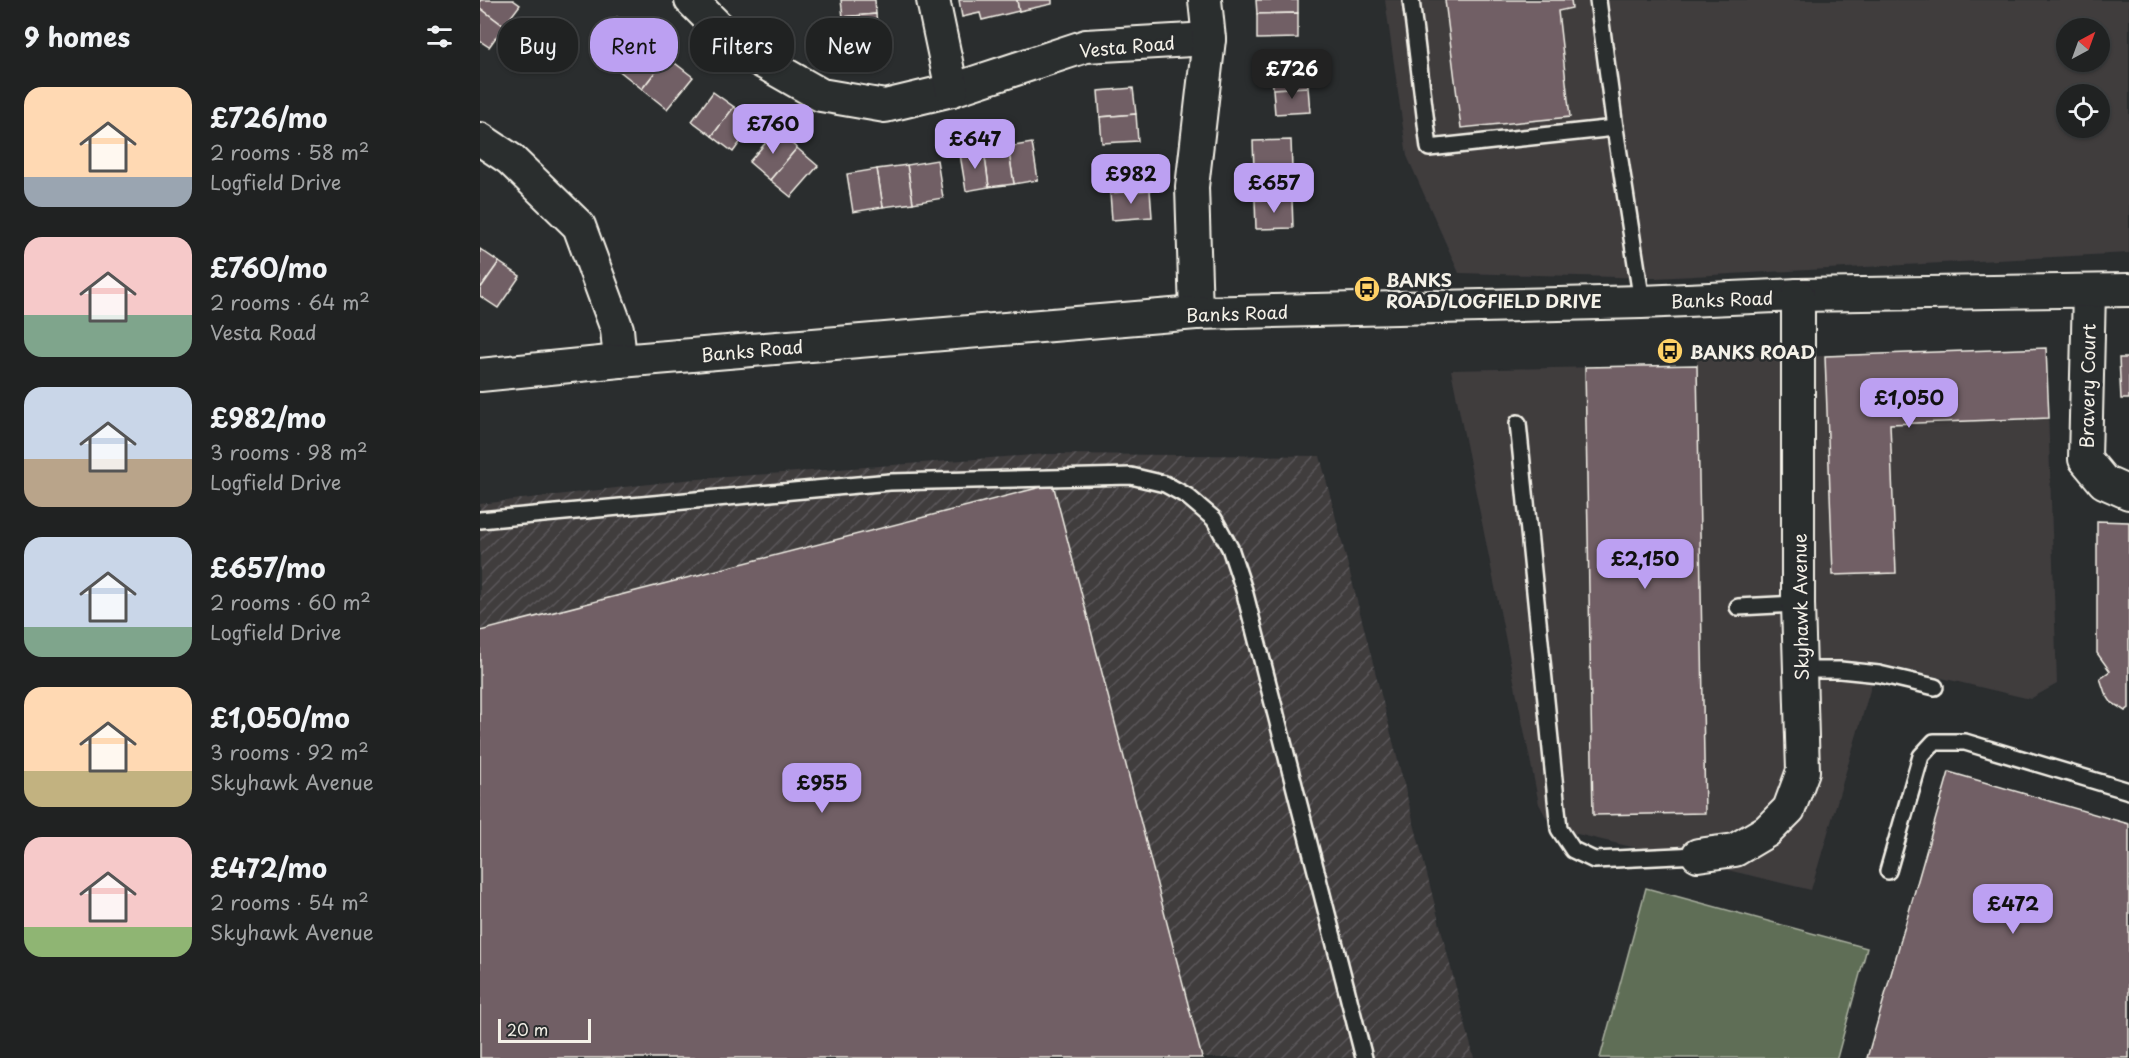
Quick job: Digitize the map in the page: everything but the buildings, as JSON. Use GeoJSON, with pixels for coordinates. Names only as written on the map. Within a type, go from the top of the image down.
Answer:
{"type":"FeatureCollection","features":[{"type":"Feature","properties":{"kind":"street","name":"Vesta Road"},"geometry":{"type":"LineString","coordinates":[[691,0],[740,49],[821,95],[885,106],[952,90],[1086,46],[1209,39]]}},
{"type":"Feature","properties":{"kind":"street"},"geometry":{"type":"LineString","coordinates":[[933,0],[952,90]]}},
{"type":"Feature","properties":{"kind":"street"},"geometry":{"type":"LineString","coordinates":[[1196,313],[1192,187],[1209,39],[1205,0]]}},
{"type":"Feature","properties":{"kind":"street"},"geometry":{"type":"LineString","coordinates":[[480,139],[510,159],[579,226],[616,329],[620,361]]}},
{"type":"Feature","properties":{"kind":"street","name":"Banks Road"},"geometry":{"type":"LineString","coordinates":[[480,375],[620,361],[1196,313],[1642,302],[1797,295],[2129,290]]}},
{"type":"Feature","properties":{"kind":"street","name":"Bravery Court"},"geometry":{"type":"LineString","coordinates":[[2089,291],[2085,459],[2104,482],[2129,493]]}},
{"type":"Feature","properties":{"kind":"street","name":"Skyhawk Avenue"},"geometry":{"type":"LineString","coordinates":[[1698,855],[1735,850],[1767,831],[1789,809],[1803,771],[1798,604],[1797,295]]}},
{"type":"Feature","properties":{"kind":"lane"},"geometry":{"type":"LineString","coordinates":[[1411,0],[1429,148],[1615,128]]}},
{"type":"Feature","properties":{"kind":"lane"},"geometry":{"type":"LineString","coordinates":[[1598,0],[1642,302]]}},
{"type":"Feature","properties":{"kind":"lane"},"geometry":{"type":"LineString","coordinates":[[1518,423],[1559,829],[1573,850],[1594,860],[1698,855]]}},
{"type":"Feature","properties":{"kind":"lane"},"geometry":{"type":"LineString","coordinates":[[480,520],[890,482],[1131,476],[1165,484],[1187,496],[1214,519],[1230,548],[1244,590],[1364,1058]]}},
{"type":"Feature","properties":{"kind":"lane"},"geometry":{"type":"LineString","coordinates":[[1738,607],[1798,604]]}},
{"type":"Feature","properties":{"kind":"lane"},"geometry":{"type":"LineString","coordinates":[[1800,670],[1840,670],[1879,674],[1935,687]]}},
{"type":"Feature","properties":{"kind":"lane"},"geometry":{"type":"LineString","coordinates":[[1888,871],[1921,756],[1934,742],[1965,742],[2129,791]]}},
{"type":"Feature","properties":{"kind":"shaded area"},"geometry":{"type":"Polygon","coordinates":[[[1385,0],[2129,0],[2129,253],[1656,278],[1459,273],[1407,156],[1385,0]]]}},
{"type":"Feature","properties":{"kind":"shaded area"},"geometry":{"type":"Polygon","coordinates":[[[2046,348],[2057,684],[2030,699],[1878,663],[1811,890],[1552,828],[1539,804],[1451,370],[1697,365],[1697,357],[1825,356],[2046,348]]]}},
{"type":"Feature","properties":{"kind":"shaded area"},"geometry":{"type":"Polygon","coordinates":[[[1047,454],[1320,456],[1474,1058],[480,1058],[480,504],[684,480],[1047,454]]]}},
{"type":"Feature","properties":{"kind":"green space"},"geometry":{"type":"Polygon","coordinates":[[[1646,888],[1867,948],[1837,1058],[1600,1058],[1646,888]]]}},
{"type":"Feature","properties":{"kind":"place","name":"BANKS ROAD/LOGFIELD DRIVE"},"geometry":{"type":"Point","coordinates":[1367,289]}},
{"type":"Feature","properties":{"kind":"place","name":"BANKS ROAD"},"geometry":{"type":"Point","coordinates":[1670,351]}}]}
